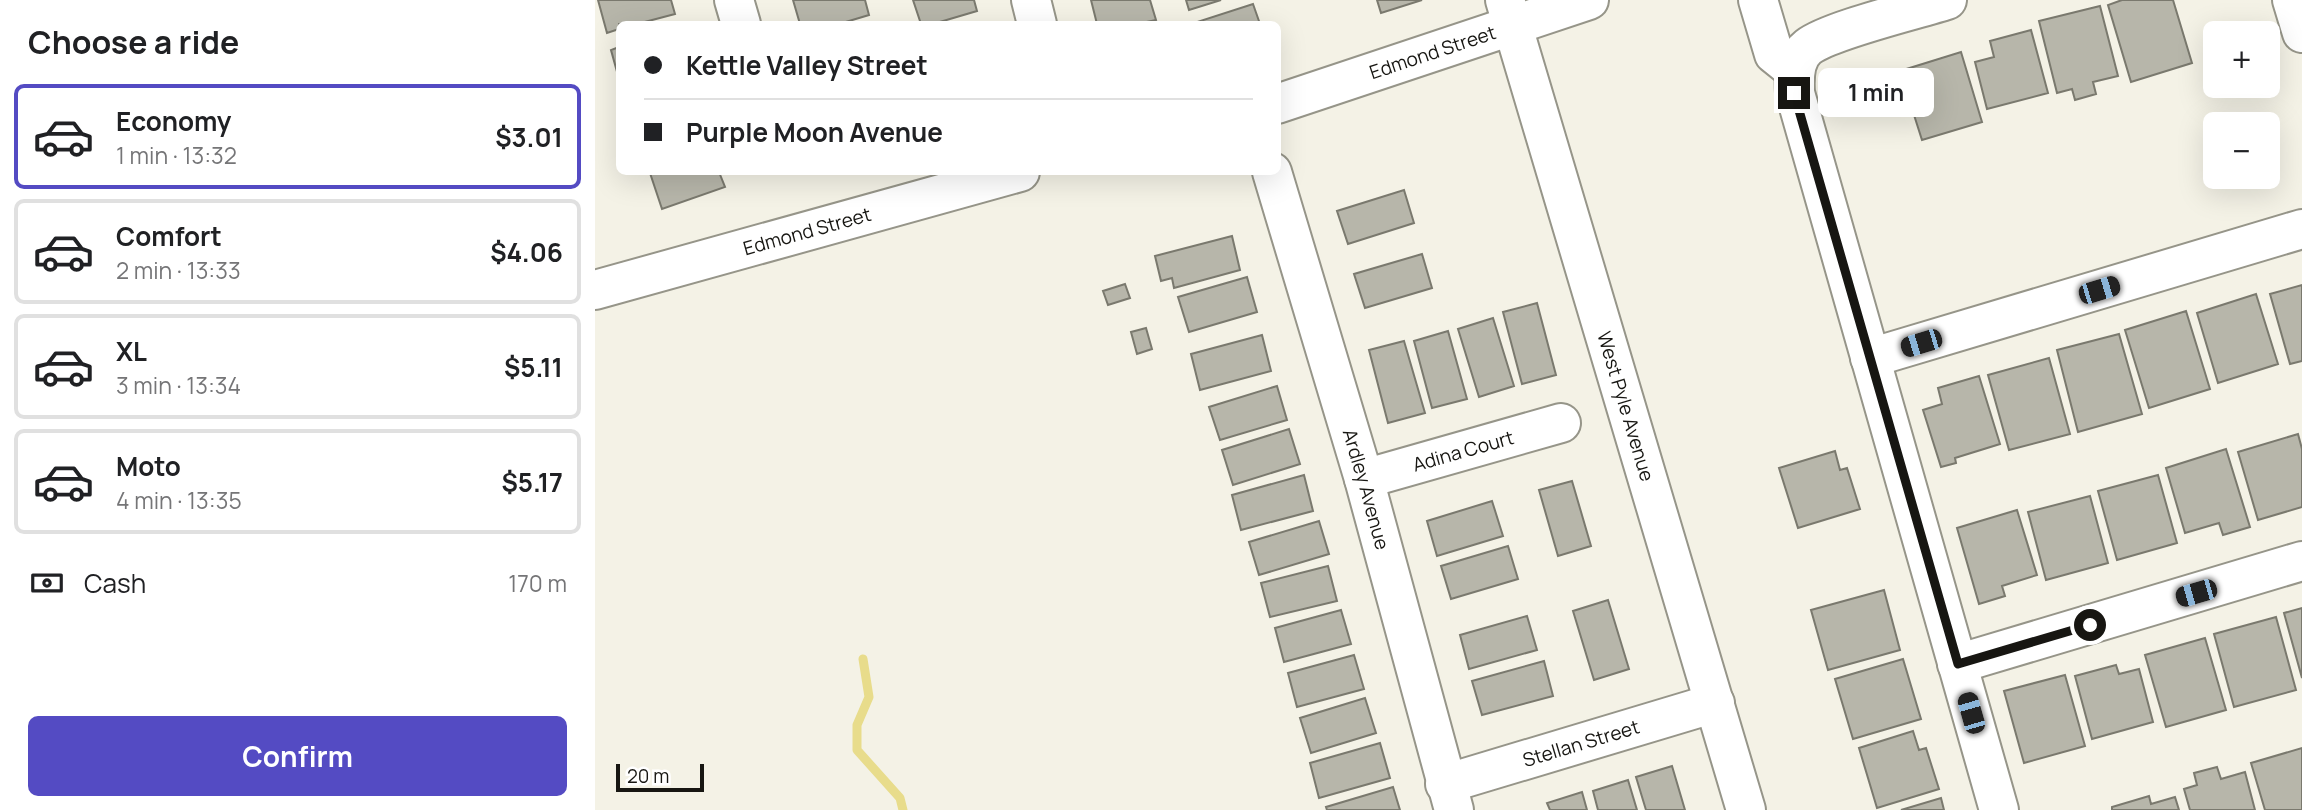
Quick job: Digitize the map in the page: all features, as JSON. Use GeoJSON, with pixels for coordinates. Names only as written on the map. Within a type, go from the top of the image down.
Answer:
{"type":"FeatureCollection","features":[{"type":"Feature","properties":{"kind":"street"},"geometry":{"type":"LineString","coordinates":[[734,0],[739,21]]}},
{"type":"Feature","properties":{"kind":"street"},"geometry":{"type":"LineString","coordinates":[[1031,0],[1036,21]]}},
{"type":"Feature","properties":{"kind":"street","name":"Edmond Street"},"geometry":{"type":"LineString","coordinates":[[1281,102],[1509,12],[1589,0]]}},
{"type":"Feature","properties":{"kind":"street"},"geometry":{"type":"LineString","coordinates":[[1758,0],[1775,54],[1794,70]]}},
{"type":"Feature","properties":{"kind":"street"},"geometry":{"type":"LineString","coordinates":[[1947,0],[1825,38],[1806,48],[1794,70],[1794,93],[1999,810]]}},
{"type":"Feature","properties":{"kind":"street"},"geometry":{"type":"LineString","coordinates":[[2292,0],[2302,33]]}},
{"type":"Feature","properties":{"kind":"street","name":"West Pyle Avenue"},"geometry":{"type":"LineString","coordinates":[[1509,12],[1747,810]]}},
{"type":"Feature","properties":{"kind":"street","name":"Edmond Street"},"geometry":{"type":"LineString","coordinates":[[595,290],[1009,175]]}},
{"type":"Feature","properties":{"kind":"street","name":"Ardley Avenue"},"geometry":{"type":"LineString","coordinates":[[1273,175],[1364,480],[1450,797]]}},
{"type":"Feature","properties":{"kind":"street"},"geometry":{"type":"LineString","coordinates":[[1870,358],[2302,229]]}},
{"type":"Feature","properties":{"kind":"street","name":"Adina Court"},"geometry":{"type":"LineString","coordinates":[[1364,480],[1561,423]]}},
{"type":"Feature","properties":{"kind":"street"},"geometry":{"type":"LineString","coordinates":[[1958,664],[2302,561]]}},
{"type":"Feature","properties":{"kind":"street","name":"Stellan Street"},"geometry":{"type":"LineString","coordinates":[[1450,797],[1715,703]]}},
{"type":"Feature","properties":{"kind":"building"},"geometry":{"type":"Polygon","coordinates":[[[598,0],[671,0],[675,14],[648,21],[616,21],[616,30],[607,33],[598,0]]]}},
{"type":"Feature","properties":{"kind":"building"},"geometry":{"type":"Polygon","coordinates":[[[793,0],[865,0],[869,15],[849,21],[799,21],[793,0]]]}},
{"type":"Feature","properties":{"kind":"building"},"geometry":{"type":"Polygon","coordinates":[[[913,0],[974,0],[977,11],[943,21],[920,21],[913,0]]]}},
{"type":"Feature","properties":{"kind":"building"},"geometry":{"type":"Polygon","coordinates":[[[1091,0],[1150,0],[1156,20],[1151,21],[1096,21],[1091,0]]]}},
{"type":"Feature","properties":{"kind":"building"},"geometry":{"type":"Polygon","coordinates":[[[1186,0],[1221,0],[1189,10],[1186,0]]]}},
{"type":"Feature","properties":{"kind":"building"},"geometry":{"type":"Polygon","coordinates":[[[1377,0],[1422,0],[1381,13],[1377,0]]]}},
{"type":"Feature","properties":{"kind":"building"},"geometry":{"type":"Polygon","coordinates":[[[2122,0],[2173,0],[2192,63],[2131,82],[2108,5],[2122,0]]]}},
{"type":"Feature","properties":{"kind":"building"},"geometry":{"type":"Polygon","coordinates":[[[1253,4],[1259,21],[1200,21],[1253,4]]]}},
{"type":"Feature","properties":{"kind":"building"},"geometry":{"type":"Polygon","coordinates":[[[2100,6],[2118,76],[2093,82],[2096,94],[2075,100],[2072,89],[2057,93],[2039,21],[2100,6]]]}},
{"type":"Feature","properties":{"kind":"building"},"geometry":{"type":"Polygon","coordinates":[[[2031,30],[2048,93],[1987,109],[1975,62],[1994,57],[1990,41],[2031,30]]]}},
{"type":"Feature","properties":{"kind":"building"},"geometry":{"type":"Polygon","coordinates":[[[616,48],[616,68],[611,50],[616,48]]]}},
{"type":"Feature","properties":{"kind":"building"},"geometry":{"type":"Polygon","coordinates":[[[1961,52],[1982,122],[1922,140],[1900,71],[1961,52]]]}},
{"type":"Feature","properties":{"kind":"building"},"geometry":{"type":"Polygon","coordinates":[[[651,175],[720,175],[725,187],[662,209],[651,175]]]}},
{"type":"Feature","properties":{"kind":"building"},"geometry":{"type":"Polygon","coordinates":[[[1404,190],[1414,223],[1348,244],[1337,211],[1404,190]]]}},
{"type":"Feature","properties":{"kind":"building"},"geometry":{"type":"Polygon","coordinates":[[[1232,236],[1240,270],[1174,288],[1172,278],[1161,281],[1155,256],[1232,236]]]}},
{"type":"Feature","properties":{"kind":"building"},"geometry":{"type":"Polygon","coordinates":[[[1422,254],[1432,288],[1365,308],[1354,274],[1422,254]]]}},
{"type":"Feature","properties":{"kind":"building"},"geometry":{"type":"Polygon","coordinates":[[[1247,277],[1257,312],[1189,332],[1178,297],[1247,277]]]}},
{"type":"Feature","properties":{"kind":"building"},"geometry":{"type":"Polygon","coordinates":[[[1125,284],[1130,298],[1108,305],[1103,291],[1125,284]]]}},
{"type":"Feature","properties":{"kind":"building"},"geometry":{"type":"Polygon","coordinates":[[[2302,285],[2302,361],[2290,364],[2270,294],[2302,285]]]}},
{"type":"Feature","properties":{"kind":"building"},"geometry":{"type":"Polygon","coordinates":[[[2256,294],[2278,364],[2218,383],[2197,313],[2256,294]]]}},
{"type":"Feature","properties":{"kind":"building"},"geometry":{"type":"Polygon","coordinates":[[[1537,303],[1556,375],[1522,384],[1503,312],[1537,303]]]}},
{"type":"Feature","properties":{"kind":"building"},"geometry":{"type":"Polygon","coordinates":[[[2186,311],[2210,389],[2149,408],[2125,330],[2186,311]]]}},
{"type":"Feature","properties":{"kind":"building"},"geometry":{"type":"Polygon","coordinates":[[[1493,318],[1514,386],[1479,397],[1458,329],[1493,318]]]}},
{"type":"Feature","properties":{"kind":"building"},"geometry":{"type":"Polygon","coordinates":[[[1146,328],[1152,349],[1137,354],[1131,332],[1146,328]]]}},
{"type":"Feature","properties":{"kind":"building"},"geometry":{"type":"Polygon","coordinates":[[[1448,331],[1467,399],[1432,408],[1414,341],[1448,331]]]}},
{"type":"Feature","properties":{"kind":"building"},"geometry":{"type":"Polygon","coordinates":[[[2119,334],[2142,414],[2078,432],[2057,350],[2119,334]]]}},
{"type":"Feature","properties":{"kind":"building"},"geometry":{"type":"Polygon","coordinates":[[[1262,335],[1271,371],[1200,390],[1191,354],[1262,335]]]}},
{"type":"Feature","properties":{"kind":"building"},"geometry":{"type":"Polygon","coordinates":[[[1404,341],[1425,413],[1388,423],[1369,350],[1404,341]]]}},
{"type":"Feature","properties":{"kind":"building"},"geometry":{"type":"Polygon","coordinates":[[[2049,358],[2070,434],[2009,450],[1988,375],[2049,358]]]}},
{"type":"Feature","properties":{"kind":"building"},"geometry":{"type":"Polygon","coordinates":[[[1979,376],[2000,444],[1955,458],[1956,463],[1941,467],[1923,410],[1942,404],[1938,388],[1979,376]]]}},
{"type":"Feature","properties":{"kind":"building"},"geometry":{"type":"Polygon","coordinates":[[[1277,386],[1287,420],[1220,440],[1209,407],[1277,386]]]}},
{"type":"Feature","properties":{"kind":"building"},"geometry":{"type":"Polygon","coordinates":[[[1289,429],[1300,464],[1233,485],[1222,450],[1289,429]]]}},
{"type":"Feature","properties":{"kind":"building"},"geometry":{"type":"Polygon","coordinates":[[[2298,434],[2302,449],[2302,507],[2258,520],[2238,452],[2298,434]]]}},
{"type":"Feature","properties":{"kind":"building"},"geometry":{"type":"Polygon","coordinates":[[[2226,449],[2250,527],[2223,535],[2219,523],[2185,533],[2166,468],[2226,449]]]}},
{"type":"Feature","properties":{"kind":"building"},"geometry":{"type":"Polygon","coordinates":[[[1835,451],[1840,470],[1847,468],[1860,509],[1798,528],[1779,468],[1835,451]]]}},
{"type":"Feature","properties":{"kind":"building"},"geometry":{"type":"Polygon","coordinates":[[[1304,475],[1313,511],[1241,530],[1232,495],[1304,475]]]}},
{"type":"Feature","properties":{"kind":"building"},"geometry":{"type":"Polygon","coordinates":[[[2158,475],[2177,543],[2117,560],[2098,491],[2158,475]]]}},
{"type":"Feature","properties":{"kind":"building"},"geometry":{"type":"Polygon","coordinates":[[[1572,481],[1591,546],[1558,556],[1539,490],[1572,481]]]}},
{"type":"Feature","properties":{"kind":"building"},"geometry":{"type":"Polygon","coordinates":[[[2090,496],[2108,563],[2046,580],[2028,512],[2090,496]]]}},
{"type":"Feature","properties":{"kind":"building"},"geometry":{"type":"Polygon","coordinates":[[[1492,501],[1503,536],[1437,556],[1427,521],[1492,501]]]}},
{"type":"Feature","properties":{"kind":"building"},"geometry":{"type":"Polygon","coordinates":[[[2017,510],[2037,575],[2002,586],[2005,596],[1979,604],[1957,528],[2017,510]]]}},
{"type":"Feature","properties":{"kind":"building"},"geometry":{"type":"Polygon","coordinates":[[[1319,521],[1329,554],[1259,575],[1249,542],[1319,521]]]}},
{"type":"Feature","properties":{"kind":"building"},"geometry":{"type":"Polygon","coordinates":[[[1508,546],[1518,579],[1451,599],[1441,566],[1508,546]]]}},
{"type":"Feature","properties":{"kind":"building"},"geometry":{"type":"Polygon","coordinates":[[[1328,566],[1337,601],[1270,617],[1261,583],[1328,566]]]}},
{"type":"Feature","properties":{"kind":"building"},"geometry":{"type":"Polygon","coordinates":[[[1884,590],[1900,650],[1828,670],[1811,610],[1884,590]]]}},
{"type":"Feature","properties":{"kind":"building"},"geometry":{"type":"Polygon","coordinates":[[[1608,600],[1629,669],[1594,680],[1573,611],[1608,600]]]}},
{"type":"Feature","properties":{"kind":"building"},"geometry":{"type":"Polygon","coordinates":[[[2302,608],[2302,678],[2284,613],[2302,608]]]}},
{"type":"Feature","properties":{"kind":"building"},"geometry":{"type":"Polygon","coordinates":[[[1341,610],[1351,644],[1284,662],[1275,628],[1341,610]]]}},
{"type":"Feature","properties":{"kind":"building"},"geometry":{"type":"Polygon","coordinates":[[[1527,616],[1537,650],[1469,669],[1460,635],[1527,616]]]}},
{"type":"Feature","properties":{"kind":"building"},"geometry":{"type":"Polygon","coordinates":[[[2276,617],[2296,690],[2234,707],[2214,634],[2276,617]]]}},
{"type":"Feature","properties":{"kind":"building"},"geometry":{"type":"Polygon","coordinates":[[[2205,638],[2226,710],[2166,727],[2145,655],[2205,638]]]}},
{"type":"Feature","properties":{"kind":"building"},"geometry":{"type":"Polygon","coordinates":[[[1354,655],[1364,689],[1297,707],[1288,673],[1354,655]]]}},
{"type":"Feature","properties":{"kind":"building"},"geometry":{"type":"Polygon","coordinates":[[[1903,659],[1921,719],[1853,739],[1835,679],[1903,659]]]}},
{"type":"Feature","properties":{"kind":"building"},"geometry":{"type":"Polygon","coordinates":[[[1544,661],[1553,696],[1482,715],[1472,681],[1544,661]]]}},
{"type":"Feature","properties":{"kind":"building"},"geometry":{"type":"Polygon","coordinates":[[[2116,665],[2119,674],[2139,669],[2153,722],[2092,739],[2075,676],[2116,665]]]}},
{"type":"Feature","properties":{"kind":"building"},"geometry":{"type":"Polygon","coordinates":[[[2065,675],[2085,746],[2024,763],[2004,691],[2065,675]]]}},
{"type":"Feature","properties":{"kind":"building"},"geometry":{"type":"Polygon","coordinates":[[[1365,698],[1376,733],[1311,753],[1300,718],[1365,698]]]}},
{"type":"Feature","properties":{"kind":"building"},"geometry":{"type":"Polygon","coordinates":[[[1913,731],[1919,750],[1926,748],[1939,789],[1877,808],[1859,748],[1913,731]]]}},
{"type":"Feature","properties":{"kind":"building"},"geometry":{"type":"Polygon","coordinates":[[[1380,743],[1390,778],[1319,798],[1310,763],[1380,743]]]}},
{"type":"Feature","properties":{"kind":"building"},"geometry":{"type":"Polygon","coordinates":[[[2302,748],[2302,810],[2265,810],[2251,763],[2302,748]]]}},
{"type":"Feature","properties":{"kind":"building"},"geometry":{"type":"Polygon","coordinates":[[[1672,766],[1685,810],[1646,810],[1636,777],[1672,766]]]}},
{"type":"Feature","properties":{"kind":"building"},"geometry":{"type":"Polygon","coordinates":[[[2217,767],[2221,779],[2245,772],[2255,810],[2190,810],[2184,789],[2197,785],[2194,773],[2217,767]]]}},
{"type":"Feature","properties":{"kind":"building"},"geometry":{"type":"Polygon","coordinates":[[[1628,780],[1637,810],[1598,810],[1593,791],[1628,780]]]}},
{"type":"Feature","properties":{"kind":"building"},"geometry":{"type":"Polygon","coordinates":[[[1393,787],[1400,810],[1327,810],[1326,807],[1393,787]]]}},
{"type":"Feature","properties":{"kind":"building"},"geometry":{"type":"Polygon","coordinates":[[[1582,792],[1587,810],[1550,810],[1547,803],[1582,792]]]}},
{"type":"Feature","properties":{"kind":"building"},"geometry":{"type":"Polygon","coordinates":[[[2149,796],[2151,804],[2175,797],[2179,810],[2112,810],[2112,807],[2149,796]]]}},
{"type":"Feature","properties":{"kind":"building"},"geometry":{"type":"Polygon","coordinates":[[[1941,798],[1944,810],[1901,810],[1941,798]]]}},
{"type":"Feature","properties":{"kind":"waterway"},"geometry":{"type":"LineString","coordinates":[[863,659],[869,697],[857,725],[857,750],[900,798],[903,810]]}},
{"type":"Feature","properties":{"kind":"route"},"geometry":{"type":"LineString","coordinates":[[1794,93],[1958,664],[2090,625]]}}]}
